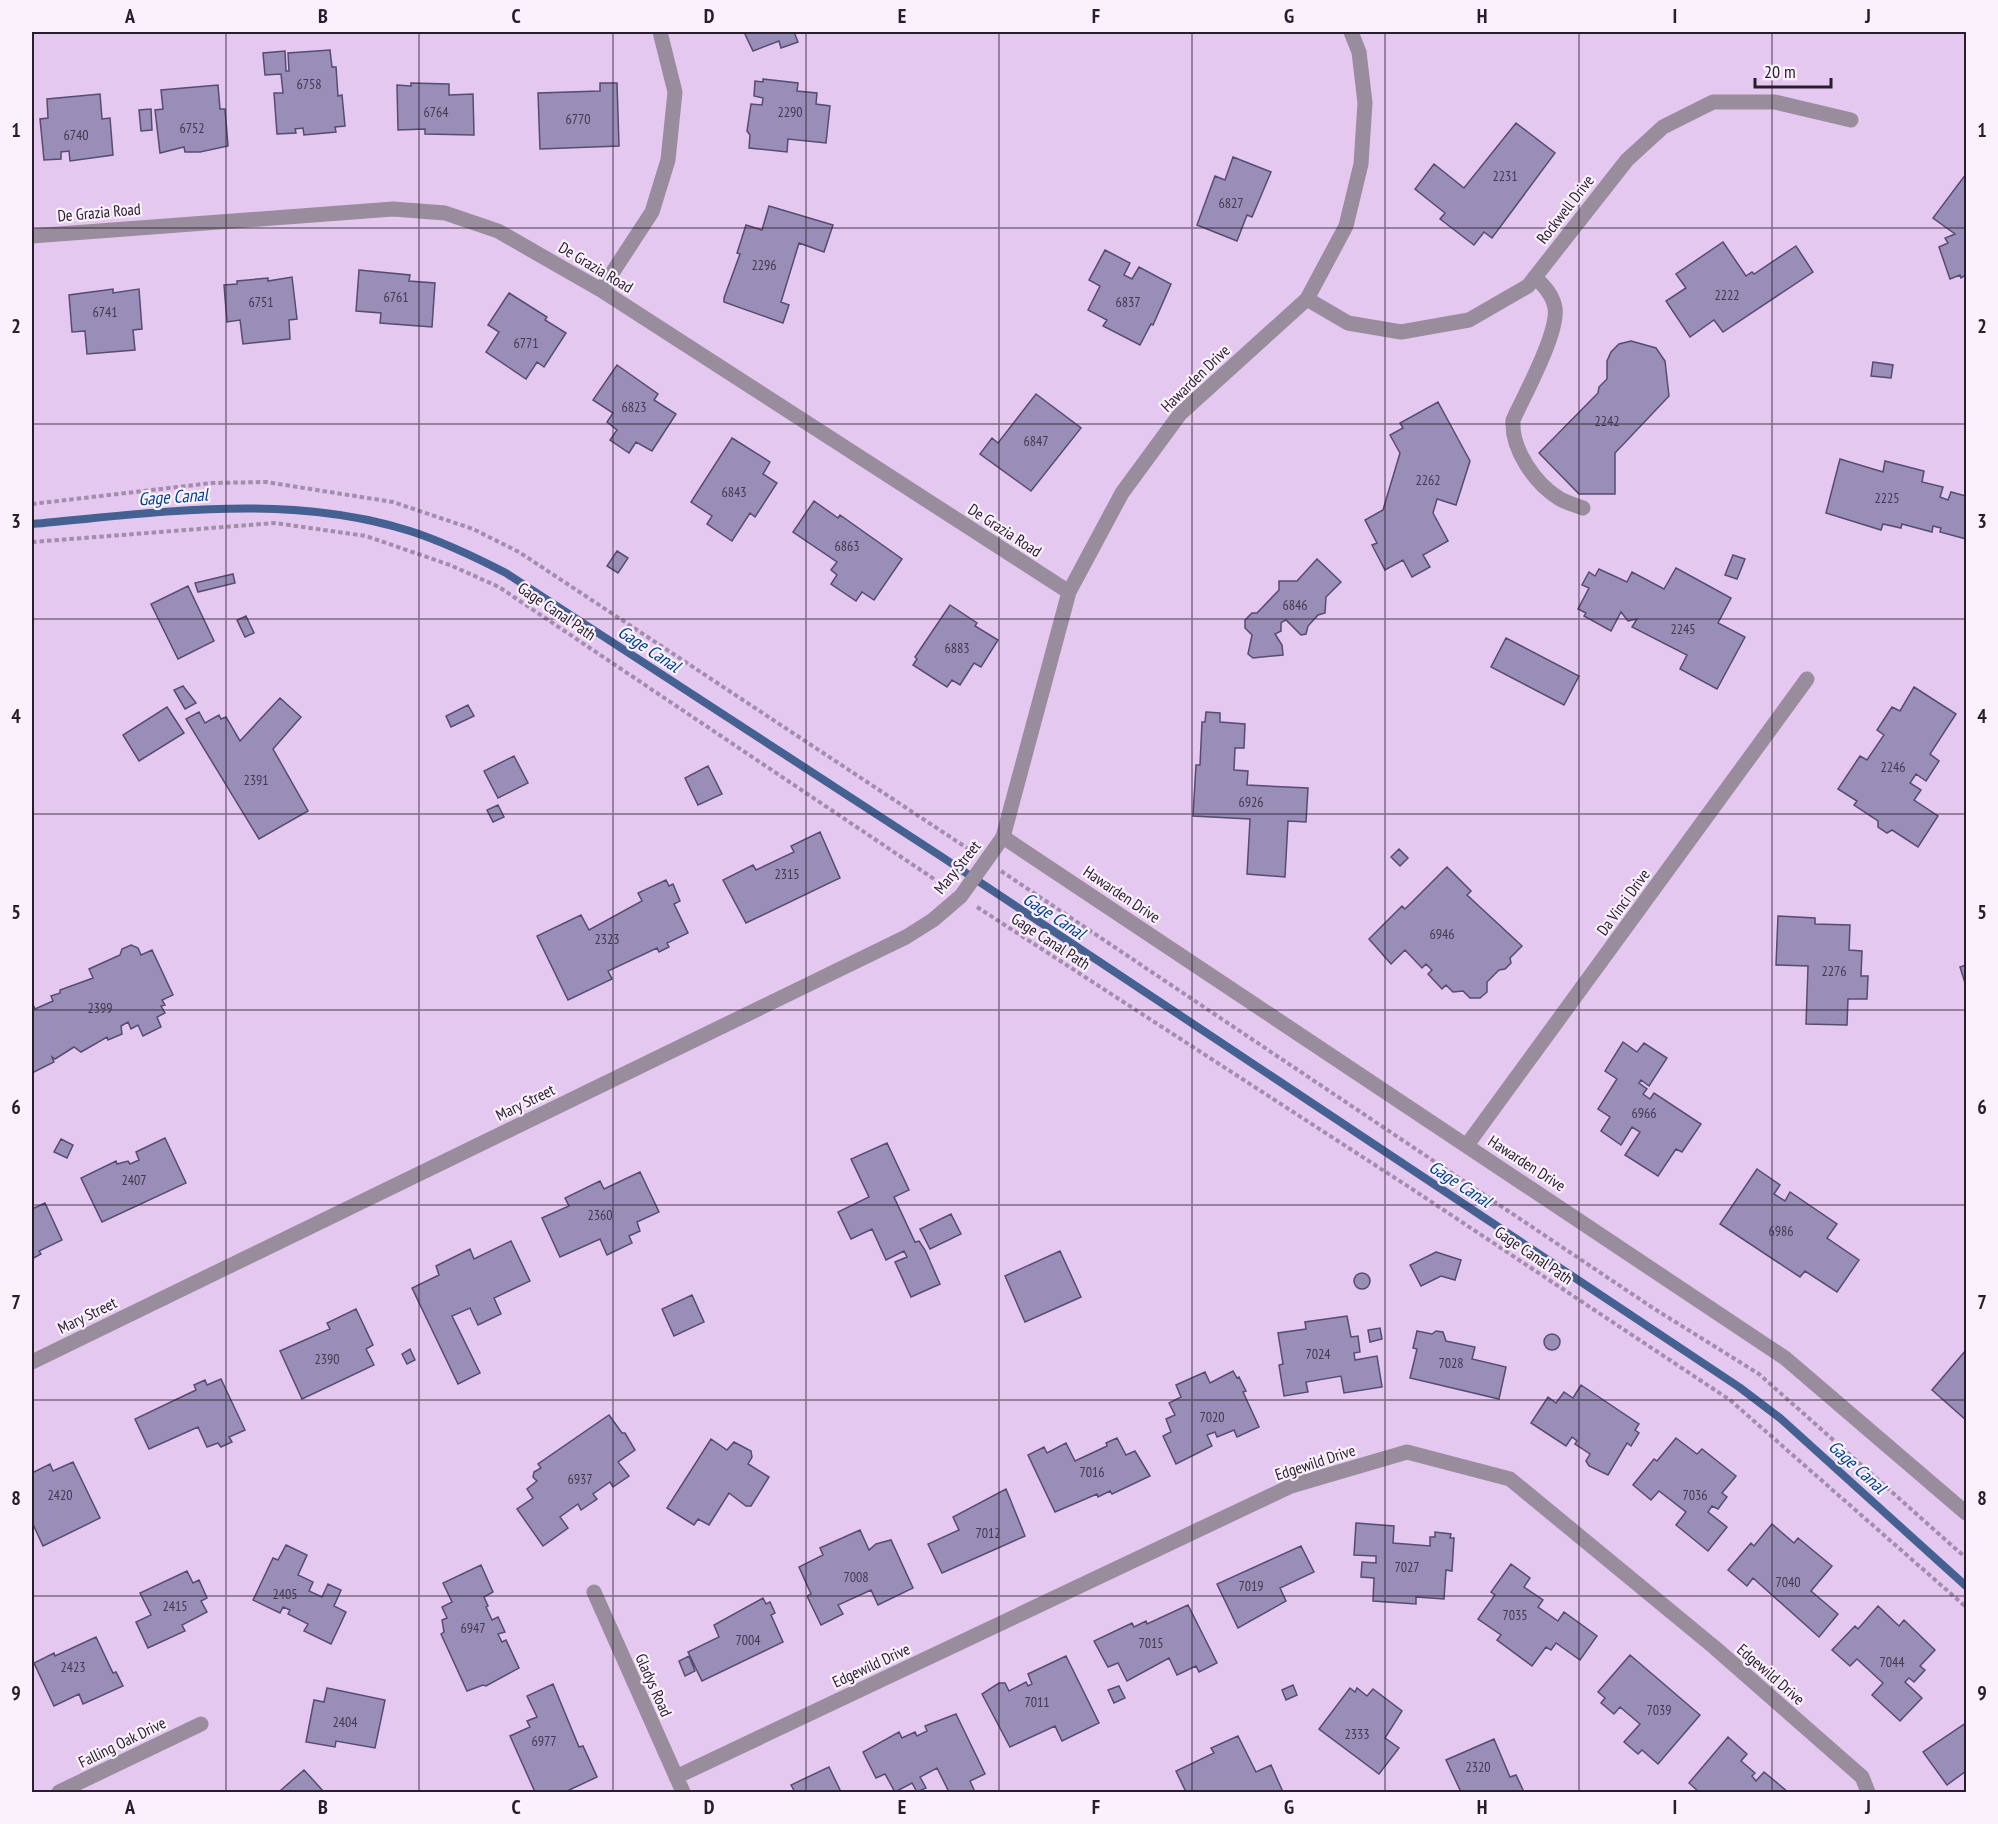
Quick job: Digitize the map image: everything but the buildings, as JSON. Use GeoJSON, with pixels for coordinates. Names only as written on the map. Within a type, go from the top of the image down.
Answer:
{"type":"FeatureCollection","features":[{"type":"Feature","properties":{"kind":"street"},"geometry":{"type":"LineString","coordinates":[[601,290],[652,212],[668,160],[675,92],[660,32]]}},
{"type":"Feature","properties":{"kind":"street","name":"Hawarden Drive"},"geometry":{"type":"LineString","coordinates":[[1351,32],[1359,52],[1365,103],[1361,164],[1346,226],[1307,299],[1180,414],[1122,494],[1069,592],[1003,837],[1785,1358],[1966,1513]]}},
{"type":"Feature","properties":{"kind":"street","name":"Rockwell Drive"},"geometry":{"type":"LineString","coordinates":[[1307,299],[1348,323],[1401,332],[1469,320],[1528,286],[1627,160],[1663,127],[1713,102],[1775,102],[1851,120]]}},
{"type":"Feature","properties":{"kind":"street","name":"De Grazia Road"},"geometry":{"type":"LineString","coordinates":[[32,236],[393,209],[445,213],[498,231],[601,290],[1069,592]]}},
{"type":"Feature","properties":{"kind":"street"},"geometry":{"type":"LineString","coordinates":[[1535,277],[1551,296],[1555,306],[1555,326],[1513,420],[1512,434],[1517,449],[1539,481],[1560,499],[1583,508]]}},
{"type":"Feature","properties":{"kind":"street","name":"Da Vinci Drive"},"geometry":{"type":"LineString","coordinates":[[1467,1145],[1807,679]]}},
{"type":"Feature","properties":{"kind":"street","name":"Mary Street"},"geometry":{"type":"LineString","coordinates":[[32,1362],[906,938],[933,920],[961,896],[1003,837]]}},
{"type":"Feature","properties":{"kind":"street","name":"Edgewild Drive"},"geometry":{"type":"LineString","coordinates":[[676,1777],[1292,1486],[1407,1452],[1510,1479],[1714,1647],[1845,1761],[1862,1777],[1868,1792]]}},
{"type":"Feature","properties":{"kind":"street","name":"Gladys Road"},"geometry":{"type":"LineString","coordinates":[[594,1592],[683,1792]]}},
{"type":"Feature","properties":{"kind":"street","name":"Falling Oak Drive"},"geometry":{"type":"LineString","coordinates":[[58,1792],[201,1724]]}},
{"type":"Feature","properties":{"kind":"path","name":"Gage Canal Path"},"geometry":{"type":"LineString","coordinates":[[32,504],[212,483],[266,482],[393,502],[473,529],[519,552],[986,861],[1653,1308],[1759,1374],[1966,1558]]}},
{"type":"Feature","properties":{"kind":"path","name":"Gage Canal Path"},"geometry":{"type":"LineString","coordinates":[[32,542],[275,523],[366,536],[450,565],[499,587],[961,896],[1402,1182],[1731,1400],[1966,1607]]}},
{"type":"Feature","properties":{"kind":"waterway","name":"Gage Canal"},"geometry":{"type":"LineString","coordinates":[[32,524],[222,509],[317,512],[364,519],[410,531],[459,550],[506,573],[939,855],[1739,1387],[1780,1418],[1966,1586]]}}]}
